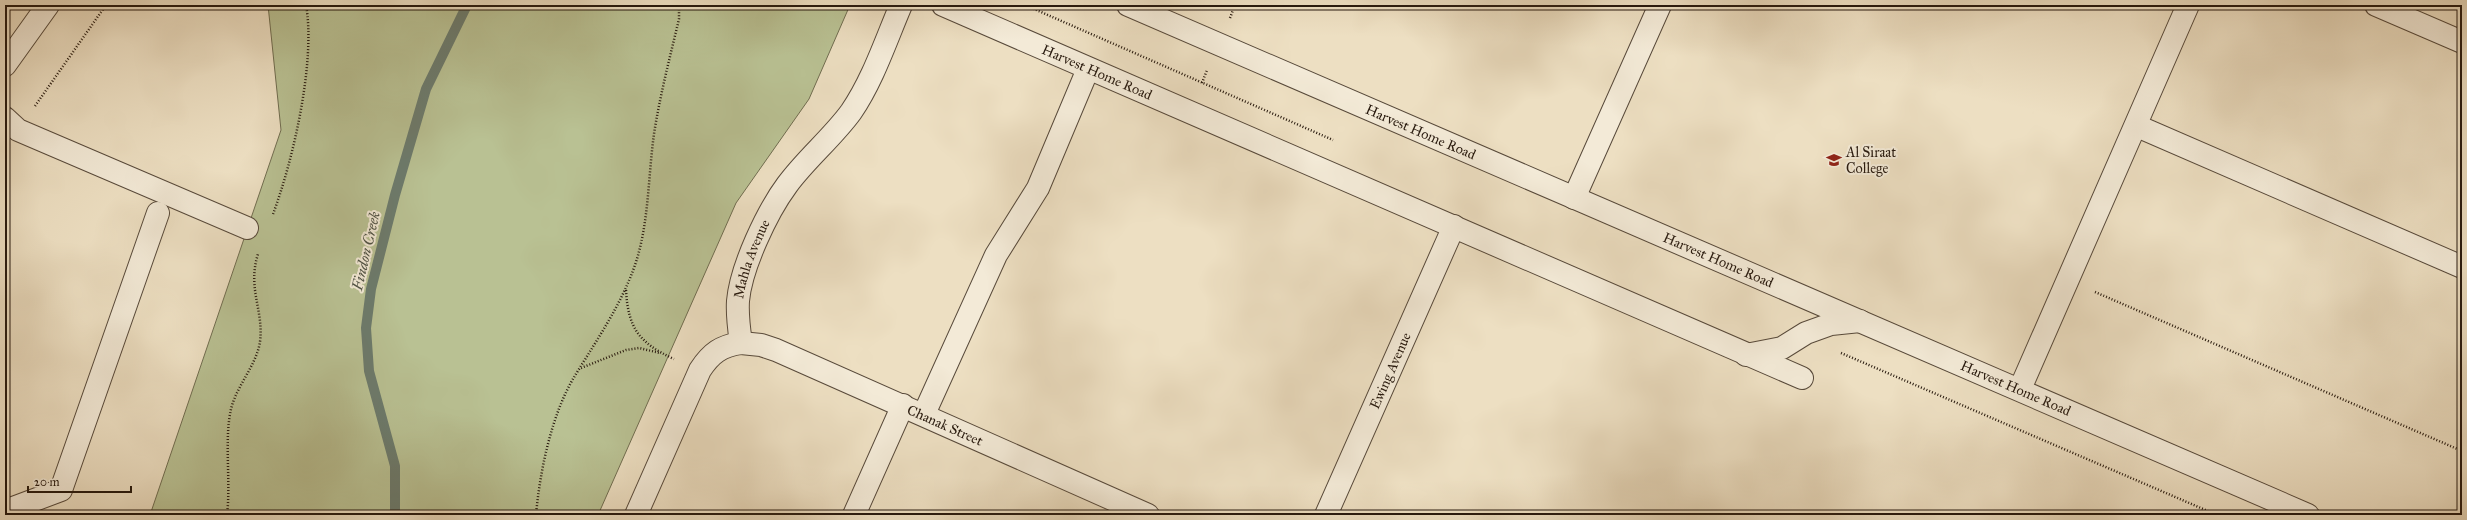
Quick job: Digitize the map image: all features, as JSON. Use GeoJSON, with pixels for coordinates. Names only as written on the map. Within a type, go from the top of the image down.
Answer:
{"type":"FeatureCollection","features":[{"type":"Feature","properties":{"kind":"street"},"geometry":{"type":"LineString","coordinates":[[5,65],[48,5]]}},
{"type":"Feature","properties":{"kind":"street","name":"Mahla Avenue"},"geometry":{"type":"LineString","coordinates":[[741,343],[738,319],[738,300],[744,275],[765,221],[788,184],[851,111],[862,91],[901,5]]}},
{"type":"Feature","properties":{"kind":"street","name":"Harvest Home Road"},"geometry":{"type":"LineString","coordinates":[[943,5],[1454,226],[1746,355],[1802,378]]}},
{"type":"Feature","properties":{"kind":"street","name":"Harvest Home Road"},"geometry":{"type":"LineString","coordinates":[[1128,5],[1574,198],[1861,320],[2308,515]]}},
{"type":"Feature","properties":{"kind":"street"},"geometry":{"type":"LineString","coordinates":[[1574,198],[1660,5]]}},
{"type":"Feature","properties":{"kind":"street"},"geometry":{"type":"LineString","coordinates":[[2020,389],[2067,280],[2137,126],[2188,5]]}},
{"type":"Feature","properties":{"kind":"street"},"geometry":{"type":"LineString","coordinates":[[2376,5],[2462,42]]}},
{"type":"Feature","properties":{"kind":"street"},"geometry":{"type":"LineString","coordinates":[[924,414],[996,255],[1038,188],[1088,68]]}},
{"type":"Feature","properties":{"kind":"street"},"geometry":{"type":"LineString","coordinates":[[12,124],[247,228]]}},
{"type":"Feature","properties":{"kind":"street"},"geometry":{"type":"LineString","coordinates":[[2137,126],[2462,267]]}},
{"type":"Feature","properties":{"kind":"street"},"geometry":{"type":"LineString","coordinates":[[5,511],[61,490],[158,213]]}},
{"type":"Feature","properties":{"kind":"street","name":"Ewing Avenue"},"geometry":{"type":"LineString","coordinates":[[1326,515],[1454,226]]}},
{"type":"Feature","properties":{"kind":"street"},"geometry":{"type":"LineString","coordinates":[[1746,355],[1782,348],[1800,336],[1831,324],[1861,320]]}},
{"type":"Feature","properties":{"kind":"street"},"geometry":{"type":"LineString","coordinates":[[636,515],[700,370],[708,358],[720,348],[741,343]]}},
{"type":"Feature","properties":{"kind":"street","name":"Chanak Street"},"geometry":{"type":"LineString","coordinates":[[741,343],[760,345],[776,350],[924,414],[1148,515]]}},
{"type":"Feature","properties":{"kind":"street"},"geometry":{"type":"LineString","coordinates":[[854,515],[903,405]]}},
{"type":"Feature","properties":{"kind":"path"},"geometry":{"type":"LineString","coordinates":[[12,124],[106,5]]}},
{"type":"Feature","properties":{"kind":"path"},"geometry":{"type":"LineString","coordinates":[[272,216],[291,155],[304,89],[309,37],[306,5]]}},
{"type":"Feature","properties":{"kind":"path"},"geometry":{"type":"LineString","coordinates":[[536,515],[538,487],[546,452],[561,406],[580,368],[607,327],[626,290],[636,264],[642,236],[654,133],[679,19],[680,5]]}},
{"type":"Feature","properties":{"kind":"path"},"geometry":{"type":"LineString","coordinates":[[1025,5],[1340,143]]}},
{"type":"Feature","properties":{"kind":"path"},"geometry":{"type":"LineString","coordinates":[[227,515],[230,489],[229,419],[234,401],[251,367],[260,342],[261,329],[253,278],[259,252]]}},
{"type":"Feature","properties":{"kind":"path"},"geometry":{"type":"LineString","coordinates":[[2067,280],[2462,450]]}},
{"type":"Feature","properties":{"kind":"path"},"geometry":{"type":"LineString","coordinates":[[626,290],[627,312],[633,328],[642,339],[662,353],[700,370]]}},
{"type":"Feature","properties":{"kind":"path"},"geometry":{"type":"LineString","coordinates":[[1800,336],[2217,515]]}},
{"type":"Feature","properties":{"kind":"path"},"geometry":{"type":"LineString","coordinates":[[580,368],[626,350],[639,348],[662,353]]}},
{"type":"Feature","properties":{"kind":"green space"},"geometry":{"type":"Polygon","coordinates":[[[268,5],[850,5],[809,99],[736,203],[598,515],[150,515],[281,130],[268,5]]]}},
{"type":"Feature","properties":{"kind":"waterway","name":"Findon Creek"},"geometry":{"type":"LineString","coordinates":[[395,515],[395,466],[369,371],[366,328],[371,289],[395,195],[426,89],[467,5]]}},
{"type":"Feature","properties":{"kind":"place","name":"Al Siraat College"},"geometry":{"type":"Point","coordinates":[1834,160]}}]}
